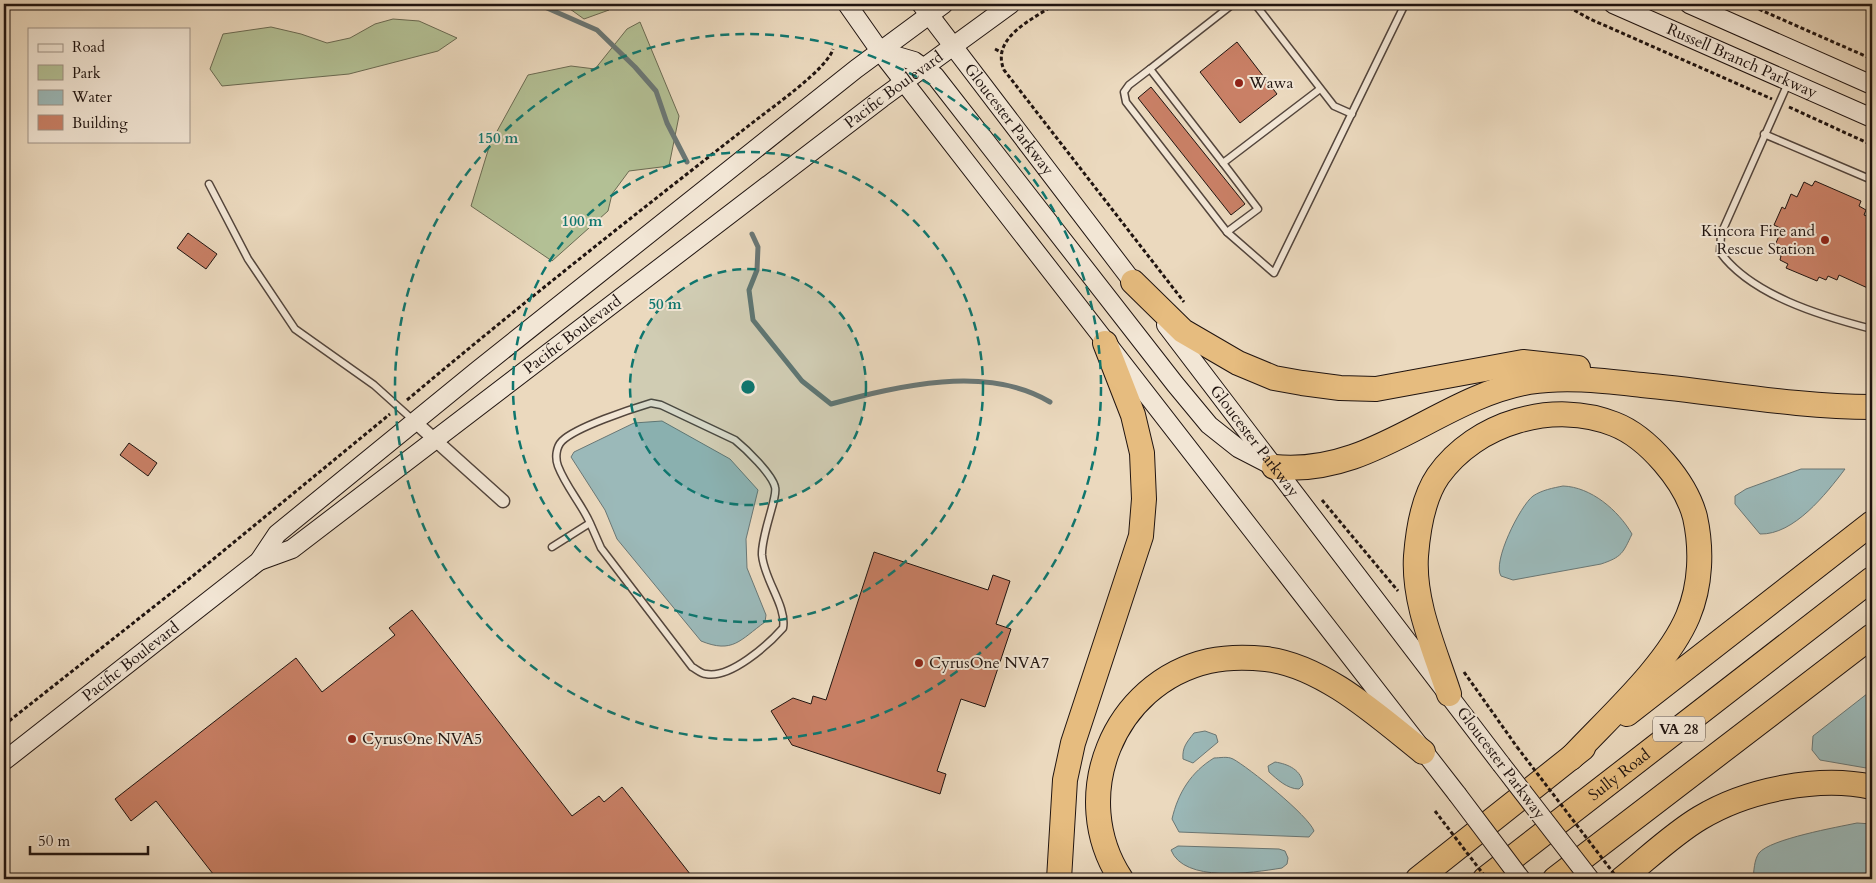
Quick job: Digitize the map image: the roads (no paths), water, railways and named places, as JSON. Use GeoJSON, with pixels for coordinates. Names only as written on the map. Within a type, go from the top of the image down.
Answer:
{"type":"FeatureCollection","features":[{"type":"Feature","properties":{"kind":"highway"},"geometry":{"type":"LineString","coordinates":[[1133,282],[1183,331],[1238,363],[1274,378],[1340,388],[1376,389],[1523,362],[1565,365],[1668,387]]}},
{"type":"Feature","properties":{"kind":"highway"},"geometry":{"type":"LineString","coordinates":[[1059,879],[1065,780],[1073,743],[1141,536],[1144,499],[1142,453],[1133,415],[1105,343]]}},
{"type":"Feature","properties":{"kind":"highway"},"geometry":{"type":"LineString","coordinates":[[1274,467],[1297,469],[1336,464],[1356,457],[1494,391],[1528,382],[1560,379],[1668,387],[1792,402],[1872,407]]}},
{"type":"Feature","properties":{"kind":"highway"},"geometry":{"type":"LineString","coordinates":[[1449,694],[1417,588],[1416,558],[1420,526],[1428,498],[1437,477],[1452,460],[1476,441],[1499,428],[1529,417],[1556,414],[1574,415],[1615,424],[1637,437],[1660,458],[1681,487],[1694,515],[1699,550],[1698,586],[1687,617],[1667,652],[1571,758]]}},
{"type":"Feature","properties":{"kind":"highway"},"geometry":{"type":"LineString","coordinates":[[1418,878],[1872,522]]}},
{"type":"Feature","properties":{"kind":"highway","name":"Sully Road"},"geometry":{"type":"LineString","coordinates":[[1486,879],[1872,579]]}},
{"type":"Feature","properties":{"kind":"highway","name":"VA 28"},"geometry":{"type":"LineString","coordinates":[[1555,879],[1872,636]]}},
{"type":"Feature","properties":{"kind":"highway"},"geometry":{"type":"LineString","coordinates":[[1121,879],[1114,868],[1102,838],[1097,807],[1100,774],[1108,748],[1120,724],[1137,702],[1160,683],[1182,670],[1209,661],[1236,658],[1267,659],[1299,667],[1365,706],[1423,752]]}},
{"type":"Feature","properties":{"kind":"highway"},"geometry":{"type":"LineString","coordinates":[[1620,879],[1699,818],[1742,797],[1787,786],[1856,783],[1872,787]]}},
{"type":"Feature","properties":{"kind":"main road"},"geometry":{"type":"LineString","coordinates":[[847,4],[880,51],[1521,879]]}},
{"type":"Feature","properties":{"kind":"main road"},"geometry":{"type":"LineString","coordinates":[[880,51],[925,9],[944,4]]}},
{"type":"Feature","properties":{"kind":"main road"},"geometry":{"type":"LineString","coordinates":[[952,45],[1010,4]]}},
{"type":"Feature","properties":{"kind":"main road","name":"Russell Branch Parkway"},"geometry":{"type":"LineString","coordinates":[[1613,4],[1872,118]]}},
{"type":"Feature","properties":{"kind":"main road","name":"Russell Branch Parkway"},"geometry":{"type":"LineString","coordinates":[[1689,4],[1872,85]]}},
{"type":"Feature","properties":{"kind":"main road","name":"Gloucester Parkway"},"geometry":{"type":"LineString","coordinates":[[925,9],[1590,879]]}},
{"type":"Feature","properties":{"kind":"main road","name":"Pacific Boulevard"},"geometry":{"type":"LineString","coordinates":[[4,761],[259,561],[292,549],[952,45]]}},
{"type":"Feature","properties":{"kind":"main road"},"geometry":{"type":"LineString","coordinates":[[880,51],[897,54],[924,67],[935,76],[1209,425],[1238,448],[1274,467]]}},
{"type":"Feature","properties":{"kind":"main road","name":"Pacific Boulevard"},"geometry":{"type":"LineString","coordinates":[[259,561],[277,534],[414,420],[880,51]]}},
{"type":"Feature","properties":{"kind":"street"},"geometry":{"type":"LineString","coordinates":[[414,420],[503,501]]}},
{"type":"Feature","properties":{"kind":"lane"},"geometry":{"type":"LineString","coordinates":[[1233,4],[1129,85],[1124,92],[1126,102],[1227,232],[1274,273],[1405,4]]}},
{"type":"Feature","properties":{"kind":"lane"},"geometry":{"type":"LineString","coordinates":[[1255,4],[1334,106],[1352,114]]}},
{"type":"Feature","properties":{"kind":"lane"},"geometry":{"type":"LineString","coordinates":[[1150,69],[1258,208],[1227,232]]}},
{"type":"Feature","properties":{"kind":"lane"},"geometry":{"type":"LineString","coordinates":[[1789,81],[1721,234],[1720,252],[1731,267],[1764,291],[1845,322],[1872,328]]}},
{"type":"Feature","properties":{"kind":"lane"},"geometry":{"type":"LineString","coordinates":[[1223,163],[1320,88]]}},
{"type":"Feature","properties":{"kind":"lane"},"geometry":{"type":"LineString","coordinates":[[1764,134],[1872,180]]}},
{"type":"Feature","properties":{"kind":"lane"},"geometry":{"type":"LineString","coordinates":[[209,184],[248,259],[295,329],[374,385],[414,420]]}},
{"type":"Feature","properties":{"kind":"lane"},"geometry":{"type":"LineString","coordinates":[[651,404],[662,405],[735,440],[773,481],[776,489],[762,539],[762,555],[766,576],[784,612],[783,628],[755,653],[724,673],[703,674],[692,667],[601,548],[590,523],[582,504],[567,484],[557,464],[556,453],[561,442],[572,434],[651,404]]}},
{"type":"Feature","properties":{"kind":"lane"},"geometry":{"type":"LineString","coordinates":[[552,547],[590,523]]}},
{"type":"Feature","properties":{"kind":"water"},"geometry":{"type":"Polygon","coordinates":[[[662,421],[730,459],[758,490],[746,539],[747,568],[766,615],[765,622],[736,643],[721,646],[701,641],[617,539],[605,510],[571,457],[574,452],[634,423],[662,421]]]}},
{"type":"Feature","properties":{"kind":"water"},"geometry":{"type":"Polygon","coordinates":[[[1801,469],[1845,469],[1819,501],[1797,520],[1773,533],[1760,534],[1735,504],[1735,496],[1746,489],[1801,469]]]}},
{"type":"Feature","properties":{"kind":"water"},"geometry":{"type":"Polygon","coordinates":[[[1563,486],[1573,487],[1593,495],[1603,501],[1619,517],[1632,534],[1624,550],[1618,556],[1601,564],[1513,580],[1501,576],[1499,569],[1500,559],[1509,534],[1521,511],[1536,494],[1563,486]]]}},
{"type":"Feature","properties":{"kind":"water"},"geometry":{"type":"Polygon","coordinates":[[[1872,690],[1872,769],[1820,760],[1812,750],[1813,736],[1872,690]]]}},
{"type":"Feature","properties":{"kind":"water"},"geometry":{"type":"Polygon","coordinates":[[[1205,731],[1216,735],[1218,742],[1193,763],[1183,759],[1184,748],[1191,736],[1194,733],[1205,731]]]}},
{"type":"Feature","properties":{"kind":"water"},"geometry":{"type":"Polygon","coordinates":[[[1214,758],[1231,758],[1241,764],[1277,792],[1310,824],[1314,831],[1309,837],[1179,832],[1172,819],[1178,800],[1192,777],[1214,758]]]}},
{"type":"Feature","properties":{"kind":"water"},"geometry":{"type":"Polygon","coordinates":[[[1275,762],[1285,764],[1294,769],[1300,775],[1303,785],[1299,789],[1295,789],[1275,778],[1269,772],[1268,766],[1275,762]]]}},
{"type":"Feature","properties":{"kind":"water"},"geometry":{"type":"Polygon","coordinates":[[[1857,823],[1872,824],[1872,879],[1753,879],[1756,859],[1759,853],[1766,848],[1790,838],[1857,823]]]}},
{"type":"Feature","properties":{"kind":"water"},"geometry":{"type":"Polygon","coordinates":[[[1178,846],[1279,849],[1285,851],[1288,858],[1287,864],[1282,868],[1237,873],[1204,872],[1189,867],[1178,860],[1171,850],[1178,846]]]}},
{"type":"Feature","properties":{"kind":"waterway"},"geometry":{"type":"LineString","coordinates":[[538,4],[597,30],[635,67],[656,91],[667,123],[687,162]]}},
{"type":"Feature","properties":{"kind":"waterway"},"geometry":{"type":"LineString","coordinates":[[752,234],[758,247],[757,270],[749,290],[753,320],[802,381],[831,404],[913,385],[971,381],[999,384],[1025,390],[1050,402]]}},
{"type":"Feature","properties":{"kind":"place","name":"Wawa"},"geometry":{"type":"Point","coordinates":[1239,83]}},
{"type":"Feature","properties":{"kind":"place","name":"Kincora Fire and Rescue Station"},"geometry":{"type":"Point","coordinates":[1825,240]}},
{"type":"Feature","properties":{"kind":"place","name":"CyrusOne NVA7"},"geometry":{"type":"Point","coordinates":[919,663]}},
{"type":"Feature","properties":{"kind":"place","name":"CyrusOne NVA5"},"geometry":{"type":"Point","coordinates":[352,739]}}]}
